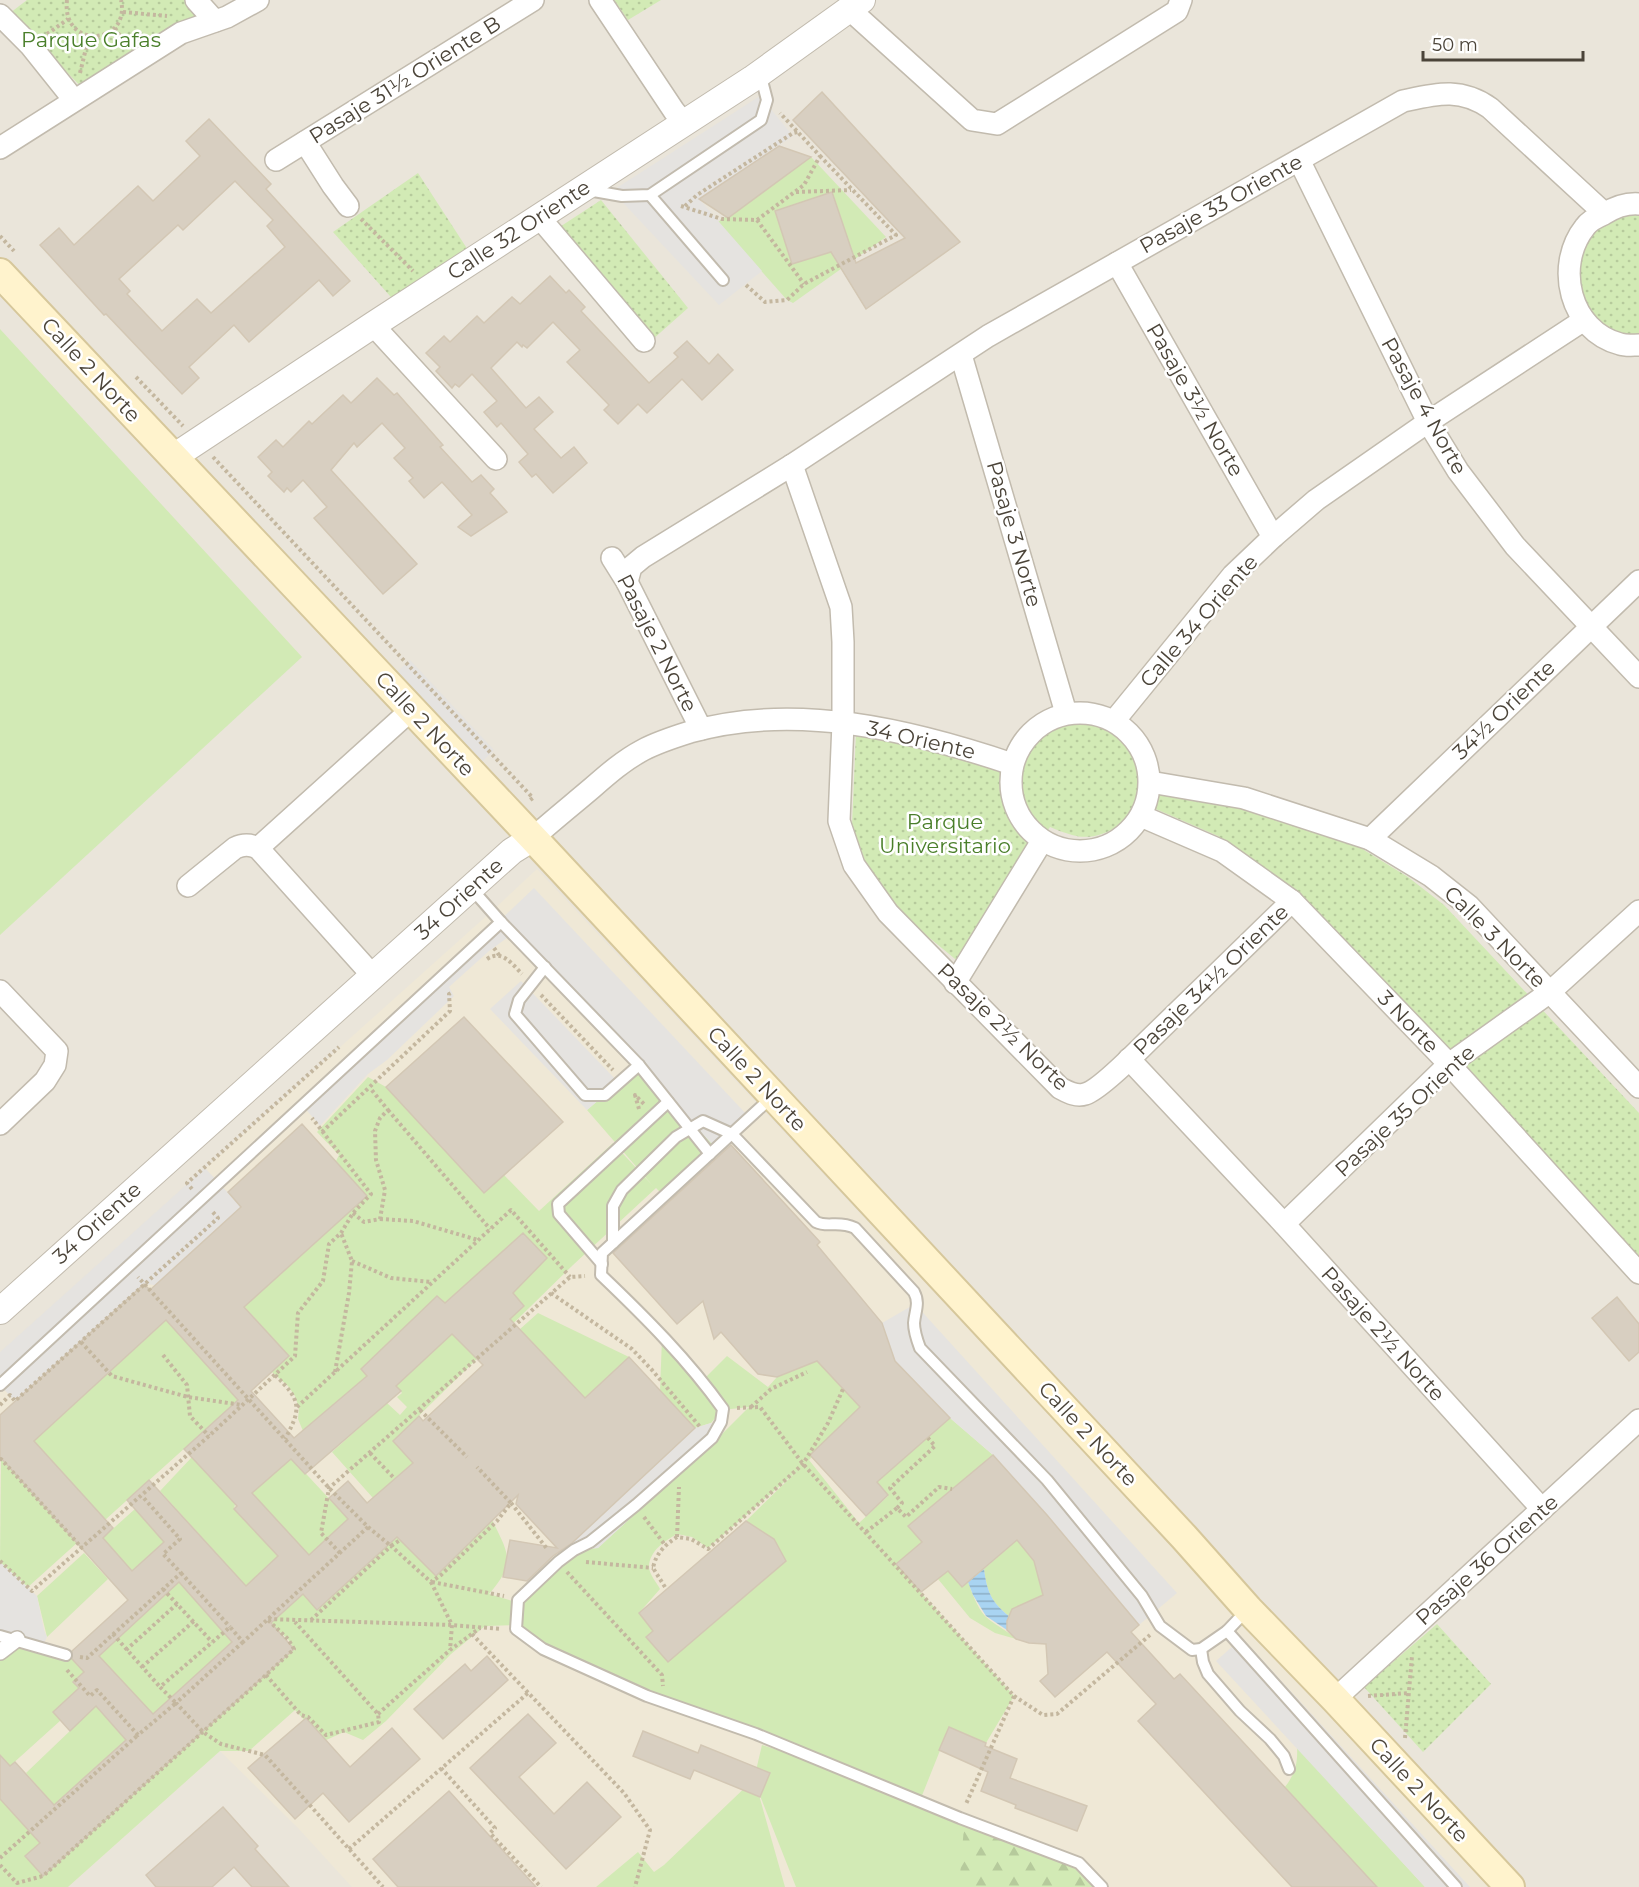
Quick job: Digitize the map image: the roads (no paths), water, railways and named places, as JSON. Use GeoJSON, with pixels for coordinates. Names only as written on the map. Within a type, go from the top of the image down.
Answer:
{"type":"FeatureCollection","features":[{"type":"Feature","properties":{"kind":"main road","name":"Calle 2 Norte"},"geometry":{"type":"LineString","coordinates":[[0,273],[533,838],[1168,1520],[1248,1609],[1510,1887]]}},
{"type":"Feature","properties":{"kind":"street"},"geometry":{"type":"LineString","coordinates":[[196,0],[215,21]]}},
{"type":"Feature","properties":{"kind":"street"},"geometry":{"type":"LineString","coordinates":[[0,148],[181,33],[227,17],[258,0]]}},
{"type":"Feature","properties":{"kind":"street","name":"Pasaje 31½ Oriente B"},"geometry":{"type":"LineString","coordinates":[[276,160],[533,0]]}},
{"type":"Feature","properties":{"kind":"street"},"geometry":{"type":"LineString","coordinates":[[600,0],[684,123]]}},
{"type":"Feature","properties":{"kind":"street"},"geometry":{"type":"LineString","coordinates":[[856,4],[972,120],[997,124],[1177,11],[1181,0]]}},
{"type":"Feature","properties":{"kind":"street","name":"Calle 32 Oriente"},"geometry":{"type":"LineString","coordinates":[[175,456],[760,73],[856,4]]}},
{"type":"Feature","properties":{"kind":"street"},"geometry":{"type":"LineString","coordinates":[[0,15],[30,45],[74,100]]}},
{"type":"Feature","properties":{"kind":"street","name":"Pasaje 33 Oriente"},"geometry":{"type":"LineString","coordinates":[[627,582],[631,567],[643,557],[792,465],[988,336],[1403,101],[1429,95],[1454,94],[1476,99],[1490,108],[1604,213]]}},
{"type":"Feature","properties":{"kind":"street"},"geometry":{"type":"LineString","coordinates":[[305,142],[348,206]]}},
{"type":"Feature","properties":{"kind":"street","name":"Pasaje 4 Norte"},"geometry":{"type":"LineString","coordinates":[[1299,160],[1428,422],[1458,471],[1515,546],[1639,677]]}},
{"type":"Feature","properties":{"kind":"street"},"geometry":{"type":"LineString","coordinates":[[1639,204],[1614,207],[1586,225],[1577,240],[1568,268],[1569,283],[1575,305],[1584,320],[1602,335],[1621,344],[1639,345]]}},
{"type":"Feature","properties":{"kind":"street"},"geometry":{"type":"LineString","coordinates":[[538,217],[644,341]]}},
{"type":"Feature","properties":{"kind":"street","name":"Pasaje 3½ Norte"},"geometry":{"type":"LineString","coordinates":[[1117,263],[1273,537]]}},
{"type":"Feature","properties":{"kind":"street","name":"Calle 34 Oriente"},"geometry":{"type":"LineString","coordinates":[[1114,721],[1233,575],[1316,500],[1428,422],[1584,320]]}},
{"type":"Feature","properties":{"kind":"street"},"geometry":{"type":"LineString","coordinates":[[373,325],[496,459]]}},
{"type":"Feature","properties":{"kind":"street","name":"Pasaje 3 Norte"},"geometry":{"type":"LineString","coordinates":[[961,355],[1066,713]]}},
{"type":"Feature","properties":{"kind":"street","name":"Pasaje 2½ Norte"},"geometry":{"type":"LineString","coordinates":[[792,465],[841,607],[843,723],[839,821],[854,865],[888,913],[1059,1088],[1071,1094],[1087,1094],[1129,1059],[1284,1224],[1542,1509]]}},
{"type":"Feature","properties":{"kind":"street","name":"Pasaje 2 Norte"},"geometry":{"type":"LineString","coordinates":[[612,558],[627,582],[702,729]]}},
{"type":"Feature","properties":{"kind":"street","name":"34½ Oriente"},"geometry":{"type":"LineString","coordinates":[[1370,839],[1639,581]]}},
{"type":"Feature","properties":{"kind":"street"},"geometry":{"type":"LineString","coordinates":[[258,848],[411,710]]}},
{"type":"Feature","properties":{"kind":"street"},"geometry":{"type":"LineString","coordinates":[[1066,713],[1094,714],[1114,721],[1130,733],[1142,749],[1148,766],[1150,782],[1148,800],[1141,816],[1130,830],[1113,843],[1091,851],[1069,851],[1042,841],[1026,826],[1015,807],[1010,786],[1012,764],[1019,747],[1037,727],[1066,713]]}},
{"type":"Feature","properties":{"kind":"street","name":"34 Oriente"},"geometry":{"type":"LineString","coordinates":[[0,1310],[512,851],[533,838],[627,759],[660,742],[702,729],[758,720],[814,720],[910,735],[967,749],[1012,764]]}},
{"type":"Feature","properties":{"kind":"street","name":"Calle 3 Norte"},"geometry":{"type":"LineString","coordinates":[[1150,782],[1244,798],[1370,839],[1431,876],[1469,906],[1639,1087]]}},
{"type":"Feature","properties":{"kind":"street","name":"3 Norte"},"geometry":{"type":"LineString","coordinates":[[1141,816],[1222,851],[1292,901],[1449,1064],[1639,1273]]}},
{"type":"Feature","properties":{"kind":"street"},"geometry":{"type":"LineString","coordinates":[[956,983],[1042,841]]}},
{"type":"Feature","properties":{"kind":"street"},"geometry":{"type":"LineString","coordinates":[[188,886],[235,848],[247,845],[258,848],[373,976]]}},
{"type":"Feature","properties":{"kind":"street","name":"Pasaje 34½ Oriente"},"geometry":{"type":"LineString","coordinates":[[1129,1059],[1292,901]]}},
{"type":"Feature","properties":{"kind":"street","name":"Pasaje 35 Oriente"},"geometry":{"type":"LineString","coordinates":[[1284,1224],[1449,1064],[1550,992],[1639,911]]}},
{"type":"Feature","properties":{"kind":"street"},"geometry":{"type":"LineString","coordinates":[[0,991],[57,1051],[55,1065],[45,1081],[0,1124]]}},
{"type":"Feature","properties":{"kind":"street","name":"Pasaje 36 Oriente"},"geometry":{"type":"LineString","coordinates":[[1335,1699],[1639,1420]]}},
{"type":"Feature","properties":{"kind":"street"},"geometry":{"type":"LineString","coordinates":[[0,1652],[16,1640]]}},
{"type":"Feature","properties":{"kind":"lane"},"geometry":{"type":"LineString","coordinates":[[583,188],[622,196],[650,195],[761,120],[767,100],[760,73]]}},
{"type":"Feature","properties":{"kind":"lane"},"geometry":{"type":"LineString","coordinates":[[650,195],[723,280]]}},
{"type":"Feature","properties":{"kind":"lane"},"geometry":{"type":"LineString","coordinates":[[471,888],[639,1065],[710,1154]]}},
{"type":"Feature","properties":{"kind":"lane"},"geometry":{"type":"LineString","coordinates":[[0,1385],[501,922]]}},
{"type":"Feature","properties":{"kind":"lane"},"geometry":{"type":"LineString","coordinates":[[545,967],[519,1000],[515,1014],[585,1095],[605,1095],[639,1065]]}},
{"type":"Feature","properties":{"kind":"lane"},"geometry":{"type":"LineString","coordinates":[[773,1096],[602,1253],[601,1275],[650,1323],[704,1382],[723,1409],[721,1422],[712,1438],[636,1505],[590,1542],[558,1562],[518,1600],[516,1629],[543,1649],[665,1702],[756,1734],[960,1818],[1079,1863],[1102,1887]]}},
{"type":"Feature","properties":{"kind":"lane"},"geometry":{"type":"LineString","coordinates":[[602,1264],[559,1214],[558,1204],[669,1102]]}},
{"type":"Feature","properties":{"kind":"lane"},"geometry":{"type":"LineString","coordinates":[[613,1243],[613,1206],[622,1190],[676,1137],[703,1121],[732,1134],[816,1222],[824,1226],[842,1223],[855,1228],[914,1292],[917,1306],[914,1324],[920,1348],[1047,1480],[1142,1596],[1160,1626],[1192,1650],[1201,1649],[1227,1631],[1248,1609]]}},
{"type":"Feature","properties":{"kind":"lane"},"geometry":{"type":"LineString","coordinates":[[1227,1631],[1456,1887]]}},
{"type":"Feature","properties":{"kind":"lane"},"geometry":{"type":"LineString","coordinates":[[0,1636],[66,1658]]}},
{"type":"Feature","properties":{"kind":"lane"},"geometry":{"type":"LineString","coordinates":[[1201,1649],[1208,1674],[1240,1711],[1270,1738],[1284,1756],[1289,1768]]}},
{"type":"Feature","properties":{"kind":"water"},"geometry":{"type":"Polygon","coordinates":[[[984,1569],[991,1596],[1009,1616],[1007,1630],[986,1616],[968,1582],[984,1569]]]}},
{"type":"Feature","properties":{"kind":"park label","name":"Parque Gafas"},"geometry":{"type":"Point","coordinates":[91,40]}},
{"type":"Feature","properties":{"kind":"park label","name":"Parque Universitario"},"geometry":{"type":"Point","coordinates":[945,834]}}]}
